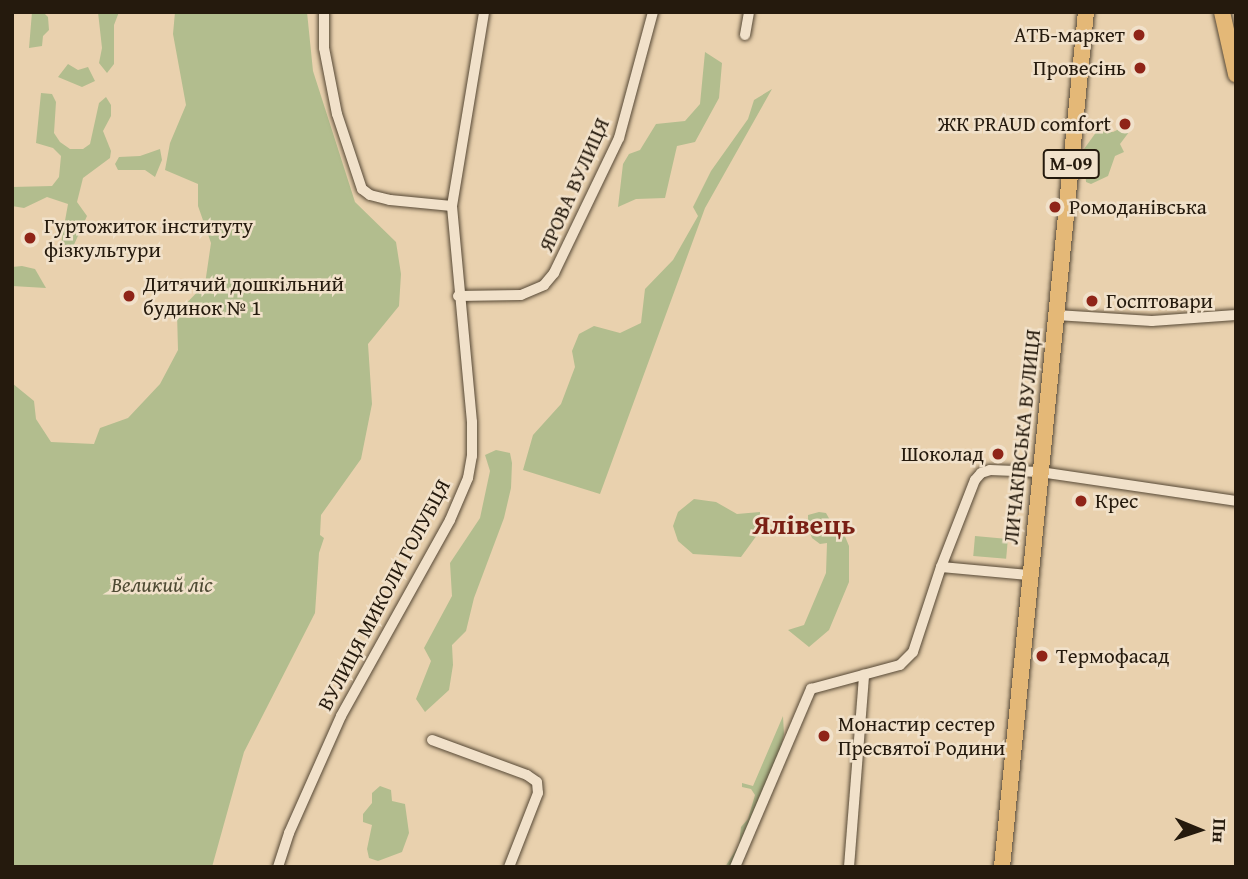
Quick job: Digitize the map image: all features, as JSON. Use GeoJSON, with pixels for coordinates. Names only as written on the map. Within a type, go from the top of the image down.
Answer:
{"type":"FeatureCollection","features":[{"type":"Feature","properties":{"kind":"main road","name":"ЛИЧАКІВСЬКА ВУЛИЦЯ"},"geometry":{"type":"LineString","coordinates":[[1002,867],[1086,12]]}},
{"type":"Feature","properties":{"kind":"main road"},"geometry":{"type":"LineString","coordinates":[[1222,12],[1236,74]]}},
{"type":"Feature","properties":{"kind":"street"},"geometry":{"type":"LineString","coordinates":[[324,12],[324,48],[337,114],[362,189],[370,195],[390,200],[452,206]]}},
{"type":"Feature","properties":{"kind":"street","name":"ВУЛИЦЯ МИКОЛИ ГОЛУБЦЯ"},"geometry":{"type":"LineString","coordinates":[[278,867],[289,833],[341,716],[450,520],[468,478],[472,456],[472,422],[458,296],[452,206],[484,12]]}},
{"type":"Feature","properties":{"kind":"street","name":"ЯРОВА ВУЛИЦЯ"},"geometry":{"type":"LineString","coordinates":[[458,296],[521,295],[544,285],[554,274],[619,138],[653,12]]}},
{"type":"Feature","properties":{"kind":"street"},"geometry":{"type":"LineString","coordinates":[[745,35],[749,12]]}},
{"type":"Feature","properties":{"kind":"street"},"geometry":{"type":"LineString","coordinates":[[1056,315],[1152,321],[1236,315]]}},
{"type":"Feature","properties":{"kind":"street"},"geometry":{"type":"LineString","coordinates":[[735,867],[811,689],[900,665],[913,652],[975,480],[981,473],[990,470],[1040,472],[1236,501]]}},
{"type":"Feature","properties":{"kind":"street"},"geometry":{"type":"LineString","coordinates":[[942,567],[1029,575]]}},
{"type":"Feature","properties":{"kind":"street"},"geometry":{"type":"LineString","coordinates":[[849,867],[864,675]]}},
{"type":"Feature","properties":{"kind":"street"},"geometry":{"type":"LineString","coordinates":[[432,740],[527,775],[537,782],[538,793],[509,867]]}},
{"type":"Feature","properties":{"kind":"green space"},"geometry":{"type":"Polygon","coordinates":[[[32,12],[43,12],[48,17],[49,30],[43,36],[42,46],[29,48],[32,12]]]}},
{"type":"Feature","properties":{"kind":"green space"},"geometry":{"type":"Polygon","coordinates":[[[98,12],[119,12],[114,25],[114,64],[107,73],[99,63],[102,48],[98,12]]]}},
{"type":"Feature","properties":{"kind":"green space","name":"Великий ліс"},"geometry":{"type":"Polygon","coordinates":[[[175,12],[307,12],[313,71],[355,202],[396,242],[401,274],[399,306],[368,344],[372,404],[361,459],[321,515],[320,535],[324,538],[319,553],[315,613],[244,752],[212,867],[12,867],[12,383],[34,401],[36,419],[51,442],[94,444],[100,428],[128,418],[160,384],[178,350],[177,313],[205,284],[211,243],[198,206],[198,184],[165,170],[170,143],[186,105],[173,34],[175,12]]]}},
{"type":"Feature","properties":{"kind":"green space"},"geometry":{"type":"Polygon","coordinates":[[[705,52],[722,63],[719,98],[695,142],[677,146],[665,198],[636,199],[618,207],[623,164],[629,154],[640,150],[656,124],[685,121],[700,104],[705,52]]]}},
{"type":"Feature","properties":{"kind":"green space"},"geometry":{"type":"Polygon","coordinates":[[[68,64],[78,70],[88,67],[95,81],[82,87],[58,77],[68,64]]]}},
{"type":"Feature","properties":{"kind":"green space"},"geometry":{"type":"Polygon","coordinates":[[[772,89],[705,208],[600,494],[523,470],[533,435],[561,404],[575,367],[572,351],[579,334],[594,326],[620,333],[641,323],[645,289],[673,260],[698,216],[693,207],[711,171],[748,119],[754,100],[772,89]]]}},
{"type":"Feature","properties":{"kind":"green space"},"geometry":{"type":"Polygon","coordinates":[[[41,93],[52,94],[56,102],[54,133],[60,142],[70,149],[83,149],[90,144],[99,103],[106,97],[111,105],[111,116],[103,131],[111,151],[110,158],[83,178],[77,202],[87,216],[72,249],[66,249],[61,243],[68,204],[47,197],[24,208],[12,206],[12,187],[52,186],[59,177],[61,156],[53,148],[36,143],[41,93]]]}},
{"type":"Feature","properties":{"kind":"green space"},"geometry":{"type":"Polygon","coordinates":[[[1123,127],[1129,132],[1120,144],[1124,152],[1115,156],[1108,176],[1091,184],[1086,182],[1084,149],[1097,131],[1113,132],[1123,127]]]}},
{"type":"Feature","properties":{"kind":"green space"},"geometry":{"type":"Polygon","coordinates":[[[160,149],[162,160],[155,177],[145,170],[118,170],[115,164],[119,157],[140,156],[160,149]]]}},
{"type":"Feature","properties":{"kind":"green space"},"geometry":{"type":"Polygon","coordinates":[[[12,267],[35,269],[46,288],[12,286],[12,267]]]}},
{"type":"Feature","properties":{"kind":"green space"},"geometry":{"type":"Polygon","coordinates":[[[496,450],[510,453],[512,463],[511,488],[504,518],[474,598],[466,631],[452,645],[453,665],[449,690],[425,712],[416,699],[431,661],[424,648],[452,596],[450,563],[480,518],[490,471],[485,455],[496,450]]]}},
{"type":"Feature","properties":{"kind":"green space"},"geometry":{"type":"Polygon","coordinates":[[[694,499],[716,502],[737,514],[760,512],[760,531],[741,557],[693,554],[678,541],[673,526],[678,512],[694,499]]]}},
{"type":"Feature","properties":{"kind":"green space"},"geometry":{"type":"Polygon","coordinates":[[[826,513],[835,529],[844,534],[849,546],[849,582],[829,630],[809,647],[788,630],[804,625],[826,573],[827,543],[820,544],[812,538],[808,528],[808,515],[826,513]]]}},
{"type":"Feature","properties":{"kind":"green space"},"geometry":{"type":"Polygon","coordinates":[[[975,536],[1008,539],[1006,559],[973,556],[975,536]]]}},
{"type":"Feature","properties":{"kind":"green space"},"geometry":{"type":"Polygon","coordinates":[[[783,716],[784,734],[778,764],[735,867],[725,867],[739,845],[741,827],[748,819],[755,795],[751,789],[742,787],[742,783],[753,786],[783,716]]]}},
{"type":"Feature","properties":{"kind":"green space"},"geometry":{"type":"Polygon","coordinates":[[[380,786],[391,790],[392,801],[405,804],[409,833],[402,852],[378,861],[369,858],[367,849],[372,825],[363,822],[363,814],[372,803],[372,793],[380,786]]]}},
{"type":"Feature","properties":{"kind":"place","name":"АТБ-маркет"},"geometry":{"type":"Point","coordinates":[1139,35]}},
{"type":"Feature","properties":{"kind":"place","name":"Провесінь"},"geometry":{"type":"Point","coordinates":[1140,68]}},
{"type":"Feature","properties":{"kind":"place","name":"ЖК PRAUD comfort"},"geometry":{"type":"Point","coordinates":[1125,124]}},
{"type":"Feature","properties":{"kind":"place","name":"Ромоданівська"},"geometry":{"type":"Point","coordinates":[1055,207]}},
{"type":"Feature","properties":{"kind":"place","name":"Гуртожиток інституту фізкультури"},"geometry":{"type":"Point","coordinates":[30,238]}},
{"type":"Feature","properties":{"kind":"place","name":"Дитячий дошкільний будинок № 1"},"geometry":{"type":"Point","coordinates":[129,296]}},
{"type":"Feature","properties":{"kind":"place","name":"Госптовари"},"geometry":{"type":"Point","coordinates":[1092,301]}},
{"type":"Feature","properties":{"kind":"place","name":"Шоколад"},"geometry":{"type":"Point","coordinates":[998,454]}},
{"type":"Feature","properties":{"kind":"place","name":"Крес"},"geometry":{"type":"Point","coordinates":[1081,501]}},
{"type":"Feature","properties":{"kind":"place","name":"Термофасад"},"geometry":{"type":"Point","coordinates":[1042,656]}},
{"type":"Feature","properties":{"kind":"place","name":"Монастир сестер Пресвятої Родини"},"geometry":{"type":"Point","coordinates":[824,736]}},
{"type":"Feature","properties":{"kind":"district","name":"Ялівець"},"geometry":{"type":"Point","coordinates":[804,524]}}]}
